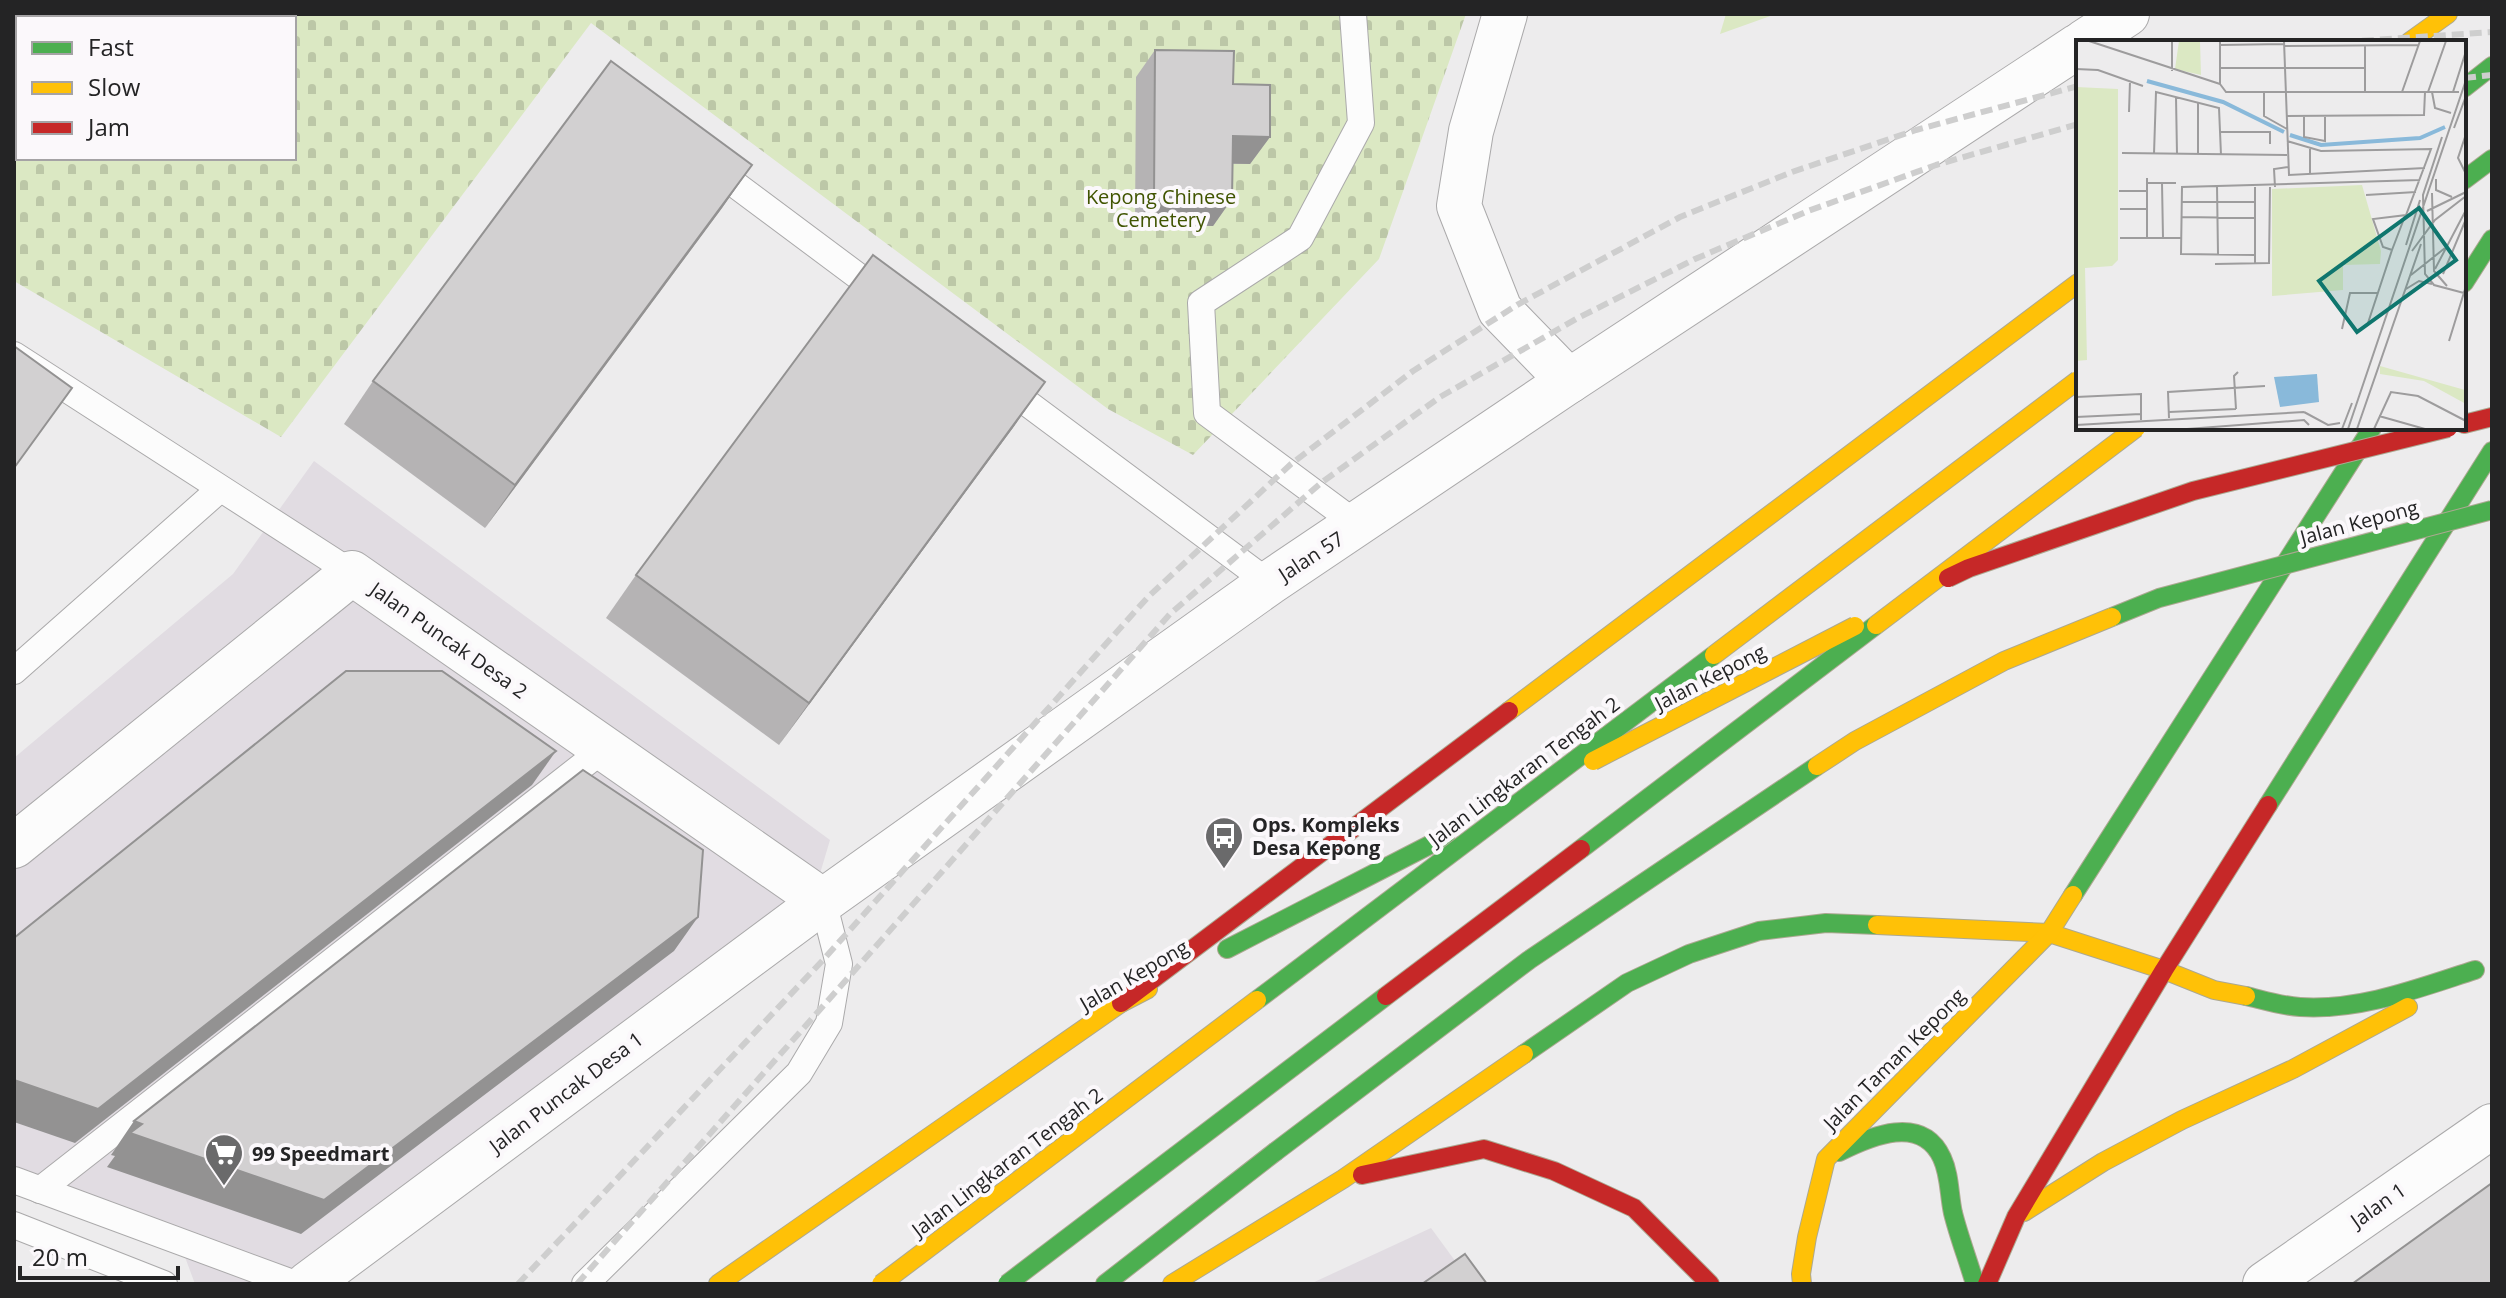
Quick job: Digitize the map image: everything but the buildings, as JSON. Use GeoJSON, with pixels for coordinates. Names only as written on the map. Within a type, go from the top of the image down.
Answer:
{"type":"FeatureCollection","features":[{"type":"Feature","properties":{"kind":"main road"},"geometry":{"type":"LineString","coordinates":[[2412,40],[2448,14]]}},
{"type":"Feature","properties":{"kind":"main road"},"geometry":{"type":"LineString","coordinates":[[2466,86],[2492,66]]}},
{"type":"Feature","properties":{"kind":"main road"},"geometry":{"type":"LineString","coordinates":[[2466,161],[2492,158]]}},
{"type":"Feature","properties":{"kind":"main road"},"geometry":{"type":"LineString","coordinates":[[2466,178],[2492,158]]}},
{"type":"Feature","properties":{"kind":"main road"},"geometry":{"type":"LineString","coordinates":[[2466,280],[2492,239]]}},
{"type":"Feature","properties":{"kind":"main road"},"geometry":{"type":"LineString","coordinates":[[1121,1003],[2076,285]]}},
{"type":"Feature","properties":{"kind":"main road","name":"Jalan Lingkaran Tengah 2"},"geometry":{"type":"LineString","coordinates":[[881,1284],[2076,382]]}},
{"type":"Feature","properties":{"kind":"main road"},"geometry":{"type":"LineString","coordinates":[[2466,424],[2492,417]]}},
{"type":"Feature","properties":{"kind":"main road"},"geometry":{"type":"LineString","coordinates":[[1007,1284],[2133,430]]}},
{"type":"Feature","properties":{"kind":"main road","name":"Jalan Taman Kepong"},"geometry":{"type":"LineString","coordinates":[[1802,1284],[1807,1237],[1826,1159],[2049,933],[2371,430]]}},
{"type":"Feature","properties":{"kind":"main road","name":"Jalan Kepong"},"geometry":{"type":"LineString","coordinates":[[718,1284],[1121,1003],[1969,568],[2193,491],[2440,430]]}},
{"type":"Feature","properties":{"kind":"main road"},"geometry":{"type":"LineString","coordinates":[[1987,1284],[2016,1217],[2164,970],[2492,451]]}},
{"type":"Feature","properties":{"kind":"main road","name":"Jalan Kepong"},"geometry":{"type":"LineString","coordinates":[[1105,1284],[1529,960],[1855,741],[2004,661],[2159,598],[2492,510]]}},
{"type":"Feature","properties":{"kind":"main road"},"geometry":{"type":"LineString","coordinates":[[1172,1284],[1343,1179],[1627,983],[1689,954],[1759,931],[1826,923],[2049,933],[2164,970],[2214,990],[2300,1007],[2357,1004],[2475,970]]}},
{"type":"Feature","properties":{"kind":"main road"},"geometry":{"type":"LineString","coordinates":[[2016,1217],[2103,1162],[2182,1120],[2293,1069],[2492,958]]}},
{"type":"Feature","properties":{"kind":"main road"},"geometry":{"type":"LineString","coordinates":[[1826,1159],[1870,1137],[1890,1131],[1910,1132],[1927,1138],[1941,1154],[1950,1183],[1952,1207],[1975,1284]]}},
{"type":"Feature","properties":{"kind":"main road"},"geometry":{"type":"LineString","coordinates":[[1343,1179],[1484,1149],[1554,1171],[1634,1208],[1710,1284]]}},
{"type":"Feature","properties":{"kind":"street"},"geometry":{"type":"LineString","coordinates":[[1505,14],[1471,131],[1459,206],[1500,310],[1569,381]]}},
{"type":"Feature","properties":{"kind":"street"},"geometry":{"type":"LineString","coordinates":[[2087,40],[2127,14]]}},
{"type":"Feature","properties":{"kind":"street","name":"Jalan 57"},"geometry":{"type":"LineString","coordinates":[[823,901],[1269,583],[2076,47]]}},
{"type":"Feature","properties":{"kind":"street","name":"Jalan Puncak Desa 2"},"geometry":{"type":"LineString","coordinates":[[14,846],[352,573],[823,901]]}},
{"type":"Feature","properties":{"kind":"street","name":"Jalan Puncak Desa 1"},"geometry":{"type":"LineString","coordinates":[[308,1284],[823,901]]}},
{"type":"Feature","properties":{"kind":"street","name":"Jalan 1"},"geometry":{"type":"LineString","coordinates":[[2265,1284],[2492,1126]]}},
{"type":"Feature","properties":{"kind":"lane"},"geometry":{"type":"LineString","coordinates":[[1353,14],[1361,123],[1300,238],[1201,303],[1207,413],[1358,525]]}},
{"type":"Feature","properties":{"kind":"lane"},"geometry":{"type":"LineString","coordinates":[[686,147],[901,309]]}},
{"type":"Feature","properties":{"kind":"lane"},"geometry":{"type":"LineString","coordinates":[[14,355],[352,573]]}},
{"type":"Feature","properties":{"kind":"lane"},"geometry":{"type":"LineString","coordinates":[[977,365],[1269,583]]}},
{"type":"Feature","properties":{"kind":"lane"},"geometry":{"type":"LineString","coordinates":[[14,671],[220,489]]}},
{"type":"Feature","properties":{"kind":"lane"},"geometry":{"type":"LineString","coordinates":[[40,1190],[605,748]]}},
{"type":"Feature","properties":{"kind":"lane"},"geometry":{"type":"LineString","coordinates":[[585,1284],[799,1073],[829,1023],[839,964],[823,901]]}},
{"type":"Feature","properties":{"kind":"lane"},"geometry":{"type":"LineString","coordinates":[[14,1180],[295,1284]]}},
{"type":"Feature","properties":{"kind":"lane"},"geometry":{"type":"LineString","coordinates":[[14,1225],[164,1284]]}},
{"type":"Feature","properties":{"kind":"shaded area"},"geometry":{"type":"Polygon","coordinates":[[[314,461],[830,840],[802,934],[346,1284],[195,1284],[185,1257],[14,1190],[14,758],[233,574],[314,461]]]}},
{"type":"Feature","properties":{"kind":"shaded area"},"geometry":{"type":"Polygon","coordinates":[[[1431,1228],[1472,1284],[1310,1284],[1431,1228]]]}},
{"type":"Feature","properties":{"kind":"green space","name":"Kepong Chinese Cemetery"},"geometry":{"type":"Polygon","coordinates":[[[14,14],[1466,14],[1379,259],[1193,455],[1108,409],[591,23],[281,437],[14,281],[14,14]]]}},
{"type":"Feature","properties":{"kind":"green space"},"geometry":{"type":"Polygon","coordinates":[[[1726,14],[1776,14],[1720,34],[1726,14]]]}},
{"type":"Feature","properties":{"kind":"railway"},"geometry":{"type":"LineString","coordinates":[[2374,40],[2492,32]]}},
{"type":"Feature","properties":{"kind":"railway"},"geometry":{"type":"LineString","coordinates":[[2466,78],[2492,75]]}},
{"type":"Feature","properties":{"kind":"railway"},"geometry":{"type":"LineString","coordinates":[[518,1284],[823,960],[1148,597],[1291,464],[1413,371],[1517,305],[1680,217],[1792,172],[1916,130],[2076,87]]}},
{"type":"Feature","properties":{"kind":"railway"},"geometry":{"type":"LineString","coordinates":[[577,1284],[1170,614],[1321,483],[1440,397],[1576,319],[1695,259],[1808,211],[1936,165],[2076,125]]}},
{"type":"Feature","properties":{"kind":"traffic: fast"},"geometry":{"type":"LineString","coordinates":[[2466,86],[2492,66]]}},
{"type":"Feature","properties":{"kind":"traffic: fast"},"geometry":{"type":"LineString","coordinates":[[2466,178],[2492,159]]}},
{"type":"Feature","properties":{"kind":"traffic: fast"},"geometry":{"type":"LineString","coordinates":[[2466,280],[2492,239]]}},
{"type":"Feature","properties":{"kind":"traffic: fast"},"geometry":{"type":"LineString","coordinates":[[2073,895],[2371,430]]}},
{"type":"Feature","properties":{"kind":"traffic: fast"},"geometry":{"type":"LineString","coordinates":[[2268,805],[2492,451]]}},
{"type":"Feature","properties":{"kind":"traffic: fast"},"geometry":{"type":"LineString","coordinates":[[2112,617],[2159,598],[2492,510]]}},
{"type":"Feature","properties":{"kind":"traffic: fast"},"geometry":{"type":"LineString","coordinates":[[1581,849],[1876,625]]}},
{"type":"Feature","properties":{"kind":"traffic: fast"},"geometry":{"type":"LineString","coordinates":[[1257,1000],[1714,655]]}},
{"type":"Feature","properties":{"kind":"traffic: fast"},"geometry":{"type":"LineString","coordinates":[[1275,1152],[1529,960],[1817,766]]}},
{"type":"Feature","properties":{"kind":"traffic: fast"},"geometry":{"type":"LineString","coordinates":[[1227,949],[1445,837]]}},
{"type":"Feature","properties":{"kind":"traffic: fast"},"geometry":{"type":"LineString","coordinates":[[1524,1054],[1627,983],[1689,954],[1759,931],[1826,923],[1877,925]]}},
{"type":"Feature","properties":{"kind":"traffic: fast"},"geometry":{"type":"LineString","coordinates":[[2246,996],[2293,1006],[2345,1005],[2389,997],[2475,970]]}},
{"type":"Feature","properties":{"kind":"traffic: fast"},"geometry":{"type":"LineString","coordinates":[[1007,1284],[1386,996]]}},
{"type":"Feature","properties":{"kind":"traffic: fast"},"geometry":{"type":"LineString","coordinates":[[1839,1152],[1895,1132],[1922,1136],[1933,1144],[1945,1165],[1953,1213],[1975,1284]]}},
{"type":"Feature","properties":{"kind":"traffic: fast"},"geometry":{"type":"LineString","coordinates":[[1105,1284],[1275,1152]]}},
{"type":"Feature","properties":{"kind":"traffic: slow"},"geometry":{"type":"LineString","coordinates":[[2412,40],[2448,14]]}},
{"type":"Feature","properties":{"kind":"traffic: slow"},"geometry":{"type":"LineString","coordinates":[[1509,711],[2076,285]]}},
{"type":"Feature","properties":{"kind":"traffic: slow"},"geometry":{"type":"LineString","coordinates":[[1714,655],[2076,382]]}},
{"type":"Feature","properties":{"kind":"traffic: slow"},"geometry":{"type":"LineString","coordinates":[[1876,625],[2133,430]]}},
{"type":"Feature","properties":{"kind":"traffic: slow"},"geometry":{"type":"LineString","coordinates":[[1817,766],[1855,741],[2004,661],[2112,617]]}},
{"type":"Feature","properties":{"kind":"traffic: slow"},"geometry":{"type":"LineString","coordinates":[[1593,761],[1855,626]]}},
{"type":"Feature","properties":{"kind":"traffic: slow"},"geometry":{"type":"LineString","coordinates":[[1802,1284],[1807,1237],[1826,1159],[2049,933],[2073,895]]}},
{"type":"Feature","properties":{"kind":"traffic: slow"},"geometry":{"type":"LineString","coordinates":[[1877,925],[2049,933],[2164,970],[2214,990],[2246,996]]}},
{"type":"Feature","properties":{"kind":"traffic: slow"},"geometry":{"type":"LineString","coordinates":[[718,1284],[1121,1003],[1148,989]]}},
{"type":"Feature","properties":{"kind":"traffic: slow"},"geometry":{"type":"LineString","coordinates":[[881,1284],[1257,1000]]}},
{"type":"Feature","properties":{"kind":"traffic: slow"},"geometry":{"type":"LineString","coordinates":[[2024,1212],[2103,1162],[2182,1120],[2293,1069],[2408,1007]]}},
{"type":"Feature","properties":{"kind":"traffic: slow"},"geometry":{"type":"LineString","coordinates":[[1172,1284],[1343,1179],[1524,1054]]}},
{"type":"Feature","properties":{"kind":"traffic: jam"},"geometry":{"type":"LineString","coordinates":[[2466,424],[2492,417]]}},
{"type":"Feature","properties":{"kind":"traffic: jam"},"geometry":{"type":"LineString","coordinates":[[1948,578],[2193,491],[2440,430]]}},
{"type":"Feature","properties":{"kind":"traffic: jam"},"geometry":{"type":"LineString","coordinates":[[1121,1003],[1509,711]]}},
{"type":"Feature","properties":{"kind":"traffic: jam"},"geometry":{"type":"LineString","coordinates":[[1987,1284],[2016,1217],[2164,970],[2268,805]]}},
{"type":"Feature","properties":{"kind":"traffic: jam"},"geometry":{"type":"LineString","coordinates":[[1386,996],[1581,849]]}},
{"type":"Feature","properties":{"kind":"traffic: jam"},"geometry":{"type":"LineString","coordinates":[[1362,1175],[1484,1149],[1554,1171],[1634,1208],[1710,1284]]}},
{"type":"Feature","properties":{"kind":"place","name":"Ops. Kompleks Desa Kepong"},"geometry":{"type":"Point","coordinates":[1224,870]}},
{"type":"Feature","properties":{"kind":"place","name":"99 Speedmart"},"geometry":{"type":"Point","coordinates":[224,1187]}}]}
